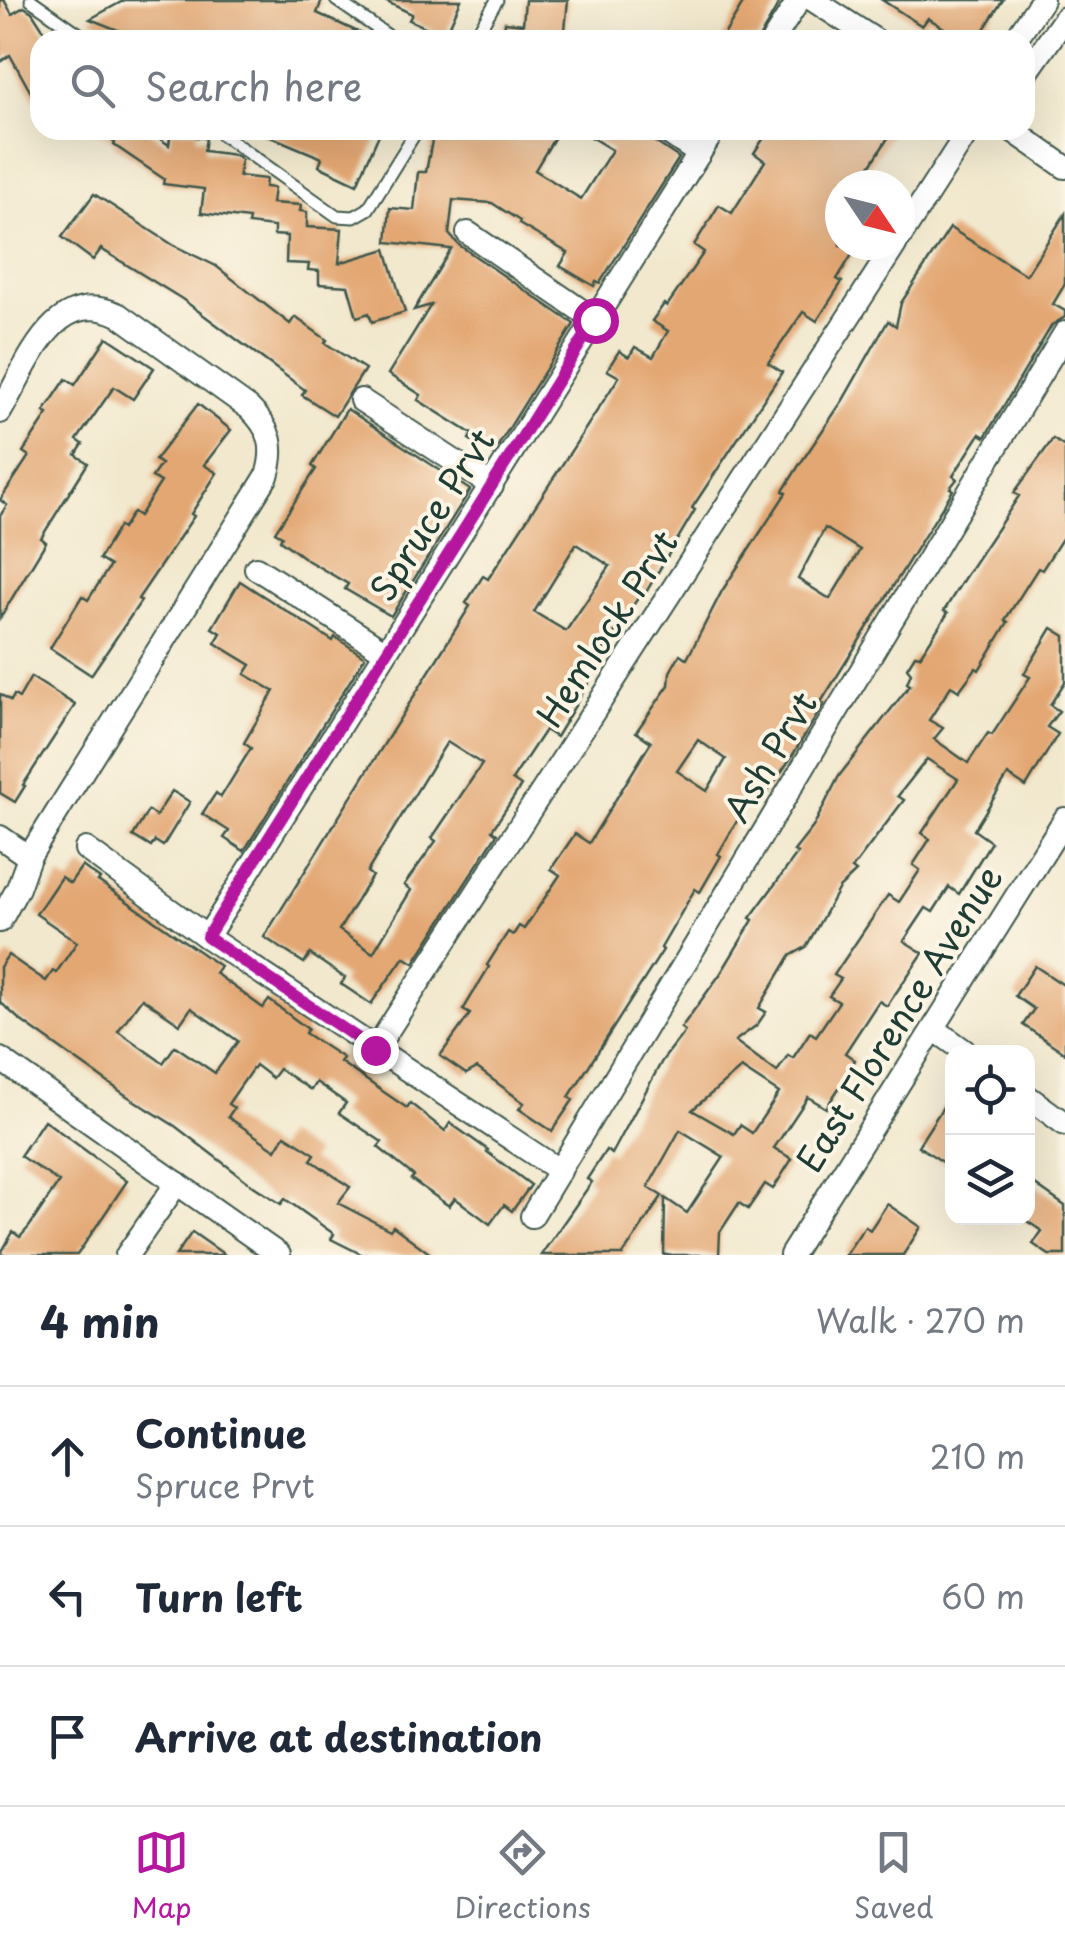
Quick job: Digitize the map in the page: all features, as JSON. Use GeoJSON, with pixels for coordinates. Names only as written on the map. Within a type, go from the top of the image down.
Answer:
{"type":"FeatureCollection","features":[{"type":"Feature","properties":{"kind":"street"},"geometry":{"type":"LineString","coordinates":[[780,30],[799,0]]}},
{"type":"Feature","properties":{"kind":"street"},"geometry":{"type":"LineString","coordinates":[[813,0],[860,30]]}},
{"type":"Feature","properties":{"kind":"street"},"geometry":{"type":"LineString","coordinates":[[1021,30],[1042,0]]}},
{"type":"Feature","properties":{"kind":"street"},"geometry":{"type":"LineString","coordinates":[[1035,60],[1065,18]]}},
{"type":"Feature","properties":{"kind":"street"},"geometry":{"type":"LineString","coordinates":[[678,140],[698,154]]}},
{"type":"Feature","properties":{"kind":"street","name":"Spruce Prvt"},"geometry":{"type":"LineString","coordinates":[[207,937],[707,140]]}},
{"type":"Feature","properties":{"kind":"street"},"geometry":{"type":"LineString","coordinates":[[915,215],[964,140]]}},
{"type":"Feature","properties":{"kind":"street"},"geometry":{"type":"LineString","coordinates":[[1026,140],[1065,167]]}},
{"type":"Feature","properties":{"kind":"street"},"geometry":{"type":"LineString","coordinates":[[468,233],[595,320]]}},
{"type":"Feature","properties":{"kind":"street","name":"Hemlock Prvt"},"geometry":{"type":"LineString","coordinates":[[375,1050],[885,260]]}},
{"type":"Feature","properties":{"kind":"street"},"geometry":{"type":"LineString","coordinates":[[0,412],[52,324],[82,306],[102,307],[250,408],[271,436],[273,456],[267,476],[29,856],[18,888],[0,920]]}},
{"type":"Feature","properties":{"kind":"street","name":"Ash Prvt"},"geometry":{"type":"LineString","coordinates":[[532,1216],[1065,333]]}},
{"type":"Feature","properties":{"kind":"street"},"geometry":{"type":"LineString","coordinates":[[361,400],[492,486]]}},
{"type":"Feature","properties":{"kind":"street"},"geometry":{"type":"LineString","coordinates":[[256,568],[384,651]]}},
{"type":"Feature","properties":{"kind":"street","name":"East Florence Avenue"},"geometry":{"type":"LineString","coordinates":[[790,1255],[1065,819]]}},
{"type":"Feature","properties":{"kind":"street"},"geometry":{"type":"LineString","coordinates":[[0,836],[29,856]]}},
{"type":"Feature","properties":{"kind":"street"},"geometry":{"type":"LineString","coordinates":[[86,849],[207,937],[560,1172]]}},
{"type":"Feature","properties":{"kind":"street"},"geometry":{"type":"LineString","coordinates":[[934,1030],[956,1045]]}},
{"type":"Feature","properties":{"kind":"street"},"geometry":{"type":"LineString","coordinates":[[0,1059],[278,1255]]}},
{"type":"Feature","properties":{"kind":"street"},"geometry":{"type":"LineString","coordinates":[[1035,1102],[1065,1124]]}},
{"type":"Feature","properties":{"kind":"street"},"geometry":{"type":"LineString","coordinates":[[127,1255],[177,1183]]}},
{"type":"Feature","properties":{"kind":"lane"},"geometry":{"type":"LineString","coordinates":[[32,0],[74,30]]}},
{"type":"Feature","properties":{"kind":"lane"},"geometry":{"type":"LineString","coordinates":[[336,0],[380,30]]}},
{"type":"Feature","properties":{"kind":"lane"},"geometry":{"type":"LineString","coordinates":[[479,30],[498,0]]}},
{"type":"Feature","properties":{"kind":"lane"},"geometry":{"type":"LineString","coordinates":[[230,140],[337,216],[354,217],[368,209],[411,140]]}},
{"type":"Feature","properties":{"kind":"building"},"geometry":{"type":"Polygon","coordinates":[[[0,0],[4,0],[12,14],[24,7],[32,12],[44,30],[30,30],[30,91],[10,55],[0,62],[0,0]]]}},
{"type":"Feature","properties":{"kind":"building"},"geometry":{"type":"Polygon","coordinates":[[[125,0],[322,0],[317,13],[354,30],[118,30],[90,19],[125,0]]]}},
{"type":"Feature","properties":{"kind":"building"},"geometry":{"type":"Polygon","coordinates":[[[383,0],[461,0],[448,30],[432,30],[409,20],[412,14],[383,0]]]}},
{"type":"Feature","properties":{"kind":"building"},"geometry":{"type":"Polygon","coordinates":[[[525,0],[568,0],[565,30],[504,30],[505,22],[523,24],[525,0]]]}},
{"type":"Feature","properties":{"kind":"building"},"geometry":{"type":"Polygon","coordinates":[[[745,0],[781,0],[764,30],[727,30],[745,0]]]}},
{"type":"Feature","properties":{"kind":"building"},"geometry":{"type":"Polygon","coordinates":[[[882,0],[1003,0],[984,30],[947,30],[928,18],[922,26],[882,0]]]}},
{"type":"Feature","properties":{"kind":"building"},"geometry":{"type":"Polygon","coordinates":[[[111,140],[162,140],[169,145],[170,140],[206,140],[204,151],[235,155],[241,159],[239,176],[266,179],[265,187],[274,188],[272,203],[301,205],[300,211],[307,212],[307,227],[342,229],[339,263],[386,249],[405,312],[372,322],[369,313],[357,317],[348,286],[319,284],[319,271],[308,270],[309,264],[286,263],[287,236],[274,235],[274,227],[248,224],[249,219],[201,213],[204,189],[163,184],[164,179],[111,140]]]}},
{"type":"Feature","properties":{"kind":"building"},"geometry":{"type":"Polygon","coordinates":[[[279,140],[377,140],[357,184],[319,166],[322,158],[279,140]]]}},
{"type":"Feature","properties":{"kind":"building"},"geometry":{"type":"Polygon","coordinates":[[[432,140],[553,140],[535,170],[581,199],[612,150],[596,140],[654,140],[679,158],[600,283],[596,281],[594,286],[560,266],[568,253],[492,203],[453,200],[449,234],[459,245],[574,324],[493,454],[469,439],[472,434],[418,400],[421,395],[388,374],[431,305],[414,310],[451,249],[387,242],[390,208],[414,210],[418,172],[426,172],[432,140]]]}},
{"type":"Feature","properties":{"kind":"building"},"geometry":{"type":"Polygon","coordinates":[[[762,140],[887,140],[869,168],[872,170],[825,170],[825,260],[849,260],[837,279],[842,282],[817,321],[803,312],[768,363],[782,372],[692,508],[695,510],[645,594],[642,592],[598,658],[602,661],[556,737],[545,730],[512,780],[521,786],[492,830],[497,834],[414,963],[404,957],[371,1004],[341,984],[345,978],[310,954],[304,963],[264,937],[470,606],[466,603],[483,576],[488,579],[619,377],[607,370],[619,351],[629,357],[635,347],[653,357],[668,331],[652,321],[704,252],[694,245],[719,205],[732,213],[765,161],[754,153],[762,140]],[[576,544],[534,612],[566,631],[610,566],[576,544]],[[447,742],[367,872],[372,876],[339,930],[373,953],[411,890],[404,885],[436,841],[432,838],[482,764],[447,742]]]}},
{"type":"Feature","properties":{"kind":"building"},"geometry":{"type":"Polygon","coordinates":[[[94,194],[173,245],[216,266],[290,324],[295,317],[365,369],[335,416],[302,395],[305,390],[182,299],[101,249],[93,260],[62,237],[94,194]]]}},
{"type":"Feature","properties":{"kind":"building"},"geometry":{"type":"Polygon","coordinates":[[[1065,214],[1065,284],[1053,304],[1065,311],[1065,317],[1052,325],[985,437],[980,434],[953,476],[957,479],[950,488],[953,490],[821,702],[824,704],[792,756],[766,795],[756,788],[700,892],[695,889],[663,950],[569,1097],[573,1100],[552,1131],[519,1109],[524,1103],[477,1068],[466,1074],[440,1056],[470,1014],[463,1010],[487,965],[508,932],[513,935],[519,926],[524,929],[560,875],[551,869],[575,834],[589,843],[651,742],[636,732],[669,685],[670,672],[680,654],[687,659],[722,591],[786,493],[783,491],[843,400],[888,321],[896,326],[901,303],[950,228],[1026,275],[1065,214]],[[825,528],[798,579],[830,599],[860,550],[825,528]],[[698,740],[677,771],[707,791],[726,759],[698,740]]]}},
{"type":"Feature","properties":{"kind":"building"},"geometry":{"type":"Polygon","coordinates":[[[107,337],[154,368],[133,399],[114,387],[77,440],[83,444],[76,455],[88,463],[41,538],[46,542],[0,618],[0,516],[7,505],[0,500],[29,456],[23,452],[48,414],[44,412],[66,379],[75,385],[107,337]]]}},
{"type":"Feature","properties":{"kind":"building"},"geometry":{"type":"Polygon","coordinates":[[[198,404],[231,430],[204,465],[217,473],[191,514],[194,516],[138,599],[141,601],[91,675],[50,648],[82,596],[88,600],[110,566],[99,559],[119,526],[122,529],[133,512],[139,516],[161,482],[152,477],[161,464],[155,460],[198,404]]]}},
{"type":"Feature","properties":{"kind":"building"},"geometry":{"type":"Polygon","coordinates":[[[347,409],[470,490],[391,616],[345,589],[348,584],[307,560],[275,532],[316,469],[312,466],[347,409]]]}},
{"type":"Feature","properties":{"kind":"building"},"geometry":{"type":"Polygon","coordinates":[[[1053,439],[1065,447],[1065,534],[1005,620],[1008,622],[979,670],[976,668],[959,691],[951,686],[929,720],[943,728],[934,739],[968,763],[988,733],[992,735],[1030,677],[1024,674],[1052,628],[1065,636],[1065,682],[1050,705],[1059,711],[1047,727],[1058,734],[1026,787],[1008,775],[974,830],[991,842],[959,894],[949,887],[933,912],[926,908],[904,941],[923,953],[887,1006],[879,1001],[845,1053],[855,1060],[826,1108],[808,1097],[774,1148],[792,1159],[773,1189],[765,1184],[748,1209],[739,1203],[720,1232],[719,1255],[664,1255],[665,1198],[687,1213],[724,1157],[680,1130],[648,1187],[662,1196],[623,1255],[541,1255],[592,1182],[587,1179],[606,1150],[612,1154],[662,1061],[685,1031],[681,1028],[721,973],[753,920],[750,918],[798,853],[794,851],[813,827],[839,776],[910,685],[907,683],[911,673],[907,668],[915,655],[920,656],[948,613],[944,611],[1019,496],[1014,493],[1053,439]],[[927,759],[898,796],[904,800],[852,869],[856,872],[839,888],[806,947],[790,956],[759,1008],[766,1012],[757,1025],[735,1041],[777,1072],[788,1055],[793,1058],[810,1032],[816,1036],[839,1002],[829,996],[841,979],[834,975],[888,895],[899,902],[920,870],[913,865],[930,839],[922,833],[958,779],[927,759]],[[741,1068],[692,1110],[734,1134],[740,1125],[752,1133],[779,1093],[741,1068]]]}},
{"type":"Feature","properties":{"kind":"building"},"geometry":{"type":"Polygon","coordinates":[[[240,581],[365,657],[244,851],[224,838],[229,831],[202,814],[216,793],[221,797],[251,748],[244,743],[274,691],[245,674],[251,665],[215,643],[221,633],[212,628],[240,581]]]}},
{"type":"Feature","properties":{"kind":"building"},"geometry":{"type":"Polygon","coordinates":[[[31,677],[75,705],[15,802],[0,793],[0,694],[11,701],[14,695],[19,698],[31,677]]]}},
{"type":"Feature","properties":{"kind":"building"},"geometry":{"type":"Polygon","coordinates":[[[172,791],[190,802],[163,846],[155,841],[151,847],[133,836],[148,811],[156,816],[172,791]]]}},
{"type":"Feature","properties":{"kind":"building"},"geometry":{"type":"Polygon","coordinates":[[[82,866],[220,966],[215,973],[263,1008],[269,1000],[308,1029],[305,1033],[343,1058],[340,1062],[407,1108],[410,1103],[445,1131],[450,1123],[531,1185],[512,1211],[504,1205],[490,1224],[455,1198],[449,1206],[411,1179],[414,1176],[378,1147],[382,1142],[339,1113],[346,1103],[316,1082],[311,1090],[279,1069],[272,1078],[255,1065],[228,1104],[234,1108],[228,1117],[276,1150],[285,1135],[315,1154],[311,1160],[350,1187],[338,1203],[390,1230],[393,1226],[432,1255],[363,1255],[331,1239],[334,1234],[285,1199],[281,1204],[252,1185],[0,1002],[0,967],[8,955],[46,981],[77,942],[36,914],[61,877],[70,883],[82,866]],[[142,998],[118,1031],[163,1063],[175,1046],[215,1073],[238,1041],[191,1008],[180,1024],[142,998]]]}},
{"type":"Feature","properties":{"kind":"building"},"geometry":{"type":"Polygon","coordinates":[[[1035,966],[1065,986],[1065,1053],[1023,1025],[1034,1009],[1015,996],[1035,966]]]}},
{"type":"Feature","properties":{"kind":"building"},"geometry":{"type":"Polygon","coordinates":[[[945,1104],[945,1163],[918,1146],[945,1104]]]}},
{"type":"Feature","properties":{"kind":"building"},"geometry":{"type":"Polygon","coordinates":[[[44,1120],[127,1181],[77,1255],[0,1255],[13,1232],[20,1237],[29,1227],[59,1182],[20,1156],[44,1120]]]}},
{"type":"Feature","properties":{"kind":"building"},"geometry":{"type":"Polygon","coordinates":[[[1035,1185],[1065,1206],[1065,1255],[1049,1255],[1033,1244],[1042,1231],[1033,1225],[1035,1185]]]}},
{"type":"Feature","properties":{"kind":"building"},"geometry":{"type":"Polygon","coordinates":[[[887,1204],[921,1227],[903,1255],[845,1255],[865,1226],[870,1230],[887,1204]]]}},
{"type":"Feature","properties":{"kind":"building"},"geometry":{"type":"Polygon","coordinates":[[[192,1232],[225,1255],[176,1255],[192,1232]]]}},
{"type":"Feature","properties":{"kind":"route"},"geometry":{"type":"LineString","coordinates":[[375,1050],[207,937],[595,320]]}}]}
